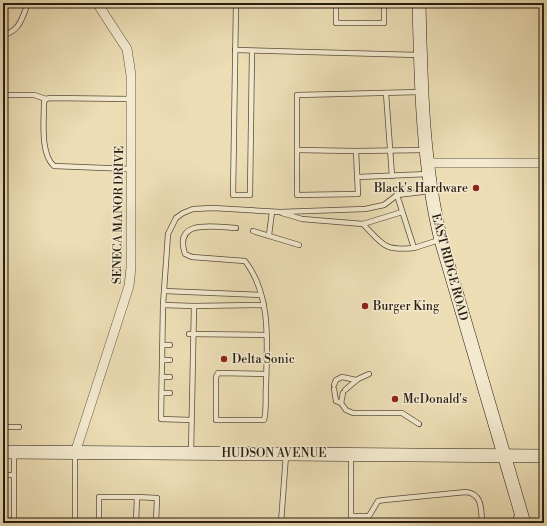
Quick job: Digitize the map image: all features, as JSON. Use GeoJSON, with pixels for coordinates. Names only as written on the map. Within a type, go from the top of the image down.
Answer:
{"type":"FeatureCollection","features":[{"type":"Feature","properties":{"kind":"main road","name":"EAST RIDGE ROAD"},"geometry":{"type":"LineString","coordinates":[[419,3],[420,92],[430,191],[440,240],[524,523]]}},
{"type":"Feature","properties":{"kind":"main road","name":"HUDSON AVENUE"},"geometry":{"type":"LineString","coordinates":[[8,452],[351,453],[544,456]]}},
{"type":"Feature","properties":{"kind":"street","name":"SENECA MANOR DRIVE"},"geometry":{"type":"LineString","coordinates":[[75,453],[126,301],[131,268],[131,75],[126,49],[97,3]]}},
{"type":"Feature","properties":{"kind":"street"},"geometry":{"type":"LineString","coordinates":[[426,162],[544,163]]}},
{"type":"Feature","properties":{"kind":"lane"},"geometry":{"type":"LineString","coordinates":[[3,35],[12,33],[18,26],[28,3]]}},
{"type":"Feature","properties":{"kind":"lane"},"geometry":{"type":"LineString","coordinates":[[34,3],[72,3]]}},
{"type":"Feature","properties":{"kind":"lane"},"geometry":{"type":"LineString","coordinates":[[236,3],[234,195],[250,195],[252,51]]}},
{"type":"Feature","properties":{"kind":"lane"},"geometry":{"type":"LineString","coordinates":[[336,3],[336,23],[384,23],[384,3]]}},
{"type":"Feature","properties":{"kind":"lane"},"geometry":{"type":"LineString","coordinates":[[235,50],[420,55]]}},
{"type":"Feature","properties":{"kind":"lane"},"geometry":{"type":"LineString","coordinates":[[356,151],[358,194],[298,194],[297,95],[420,92]]}},
{"type":"Feature","properties":{"kind":"lane"},"geometry":{"type":"LineString","coordinates":[[386,93],[392,176]]}},
{"type":"Feature","properties":{"kind":"lane"},"geometry":{"type":"LineString","coordinates":[[3,95],[34,95],[46,99],[131,99]]}},
{"type":"Feature","properties":{"kind":"lane"},"geometry":{"type":"LineString","coordinates":[[46,99],[44,102],[45,153],[48,161],[54,166],[131,169]]}},
{"type":"Feature","properties":{"kind":"lane"},"geometry":{"type":"LineString","coordinates":[[297,150],[390,151],[426,162]]}},
{"type":"Feature","properties":{"kind":"lane"},"geometry":{"type":"LineString","coordinates":[[358,177],[392,176],[426,162]]}},
{"type":"Feature","properties":{"kind":"lane"},"geometry":{"type":"LineString","coordinates":[[191,420],[161,419],[163,305],[168,234],[171,225],[183,213],[193,209],[213,208],[272,212],[365,209],[384,205],[397,195],[430,191]]}},
{"type":"Feature","properties":{"kind":"lane"},"geometry":{"type":"LineString","coordinates":[[397,195],[414,248]]}},
{"type":"Feature","properties":{"kind":"lane"},"geometry":{"type":"LineString","coordinates":[[269,235],[272,212]]}},
{"type":"Feature","properties":{"kind":"lane"},"geometry":{"type":"LineString","coordinates":[[280,212],[302,219],[364,224],[402,212]]}},
{"type":"Feature","properties":{"kind":"lane"},"geometry":{"type":"LineString","coordinates":[[364,224],[380,242],[391,249],[414,248],[440,240]]}},
{"type":"Feature","properties":{"kind":"lane"},"geometry":{"type":"LineString","coordinates":[[236,228],[196,226],[188,229],[184,238],[183,246],[185,254],[192,257],[245,260],[255,273],[266,315],[266,374],[264,420],[216,420],[216,377],[218,373],[266,374]]}},
{"type":"Feature","properties":{"kind":"lane"},"geometry":{"type":"LineString","coordinates":[[253,231],[299,245]]}},
{"type":"Feature","properties":{"kind":"lane"},"geometry":{"type":"LineString","coordinates":[[164,291],[260,295]]}},
{"type":"Feature","properties":{"kind":"lane"},"geometry":{"type":"LineString","coordinates":[[163,305],[264,305]]}},
{"type":"Feature","properties":{"kind":"lane"},"geometry":{"type":"LineString","coordinates":[[191,453],[190,361],[194,306]]}},
{"type":"Feature","properties":{"kind":"lane"},"geometry":{"type":"LineString","coordinates":[[163,332],[170,333]]}},
{"type":"Feature","properties":{"kind":"lane"},"geometry":{"type":"LineString","coordinates":[[191,334],[266,335]]}},
{"type":"Feature","properties":{"kind":"lane"},"geometry":{"type":"LineString","coordinates":[[163,345],[170,345]]}},
{"type":"Feature","properties":{"kind":"lane"},"geometry":{"type":"LineString","coordinates":[[162,360],[170,360]]}},
{"type":"Feature","properties":{"kind":"lane"},"geometry":{"type":"LineString","coordinates":[[341,403],[344,391],[356,380],[369,374]]}},
{"type":"Feature","properties":{"kind":"lane"},"geometry":{"type":"LineString","coordinates":[[162,377],[170,377]]}},
{"type":"Feature","properties":{"kind":"lane"},"geometry":{"type":"LineString","coordinates":[[356,380],[342,377],[336,380],[334,387],[336,401],[341,403],[346,410],[353,413],[402,414],[419,424]]}},
{"type":"Feature","properties":{"kind":"lane"},"geometry":{"type":"LineString","coordinates":[[162,393],[170,393]]}},
{"type":"Feature","properties":{"kind":"lane"},"geometry":{"type":"LineString","coordinates":[[3,427],[19,427]]}},
{"type":"Feature","properties":{"kind":"lane"},"geometry":{"type":"LineString","coordinates":[[6,523],[14,519],[14,475],[8,452]]}},
{"type":"Feature","properties":{"kind":"lane"},"geometry":{"type":"LineString","coordinates":[[75,453],[75,523]]}},
{"type":"Feature","properties":{"kind":"lane"},"geometry":{"type":"LineString","coordinates":[[281,523],[286,453]]}},
{"type":"Feature","properties":{"kind":"lane"},"geometry":{"type":"LineString","coordinates":[[350,523],[351,453]]}},
{"type":"Feature","properties":{"kind":"lane"},"geometry":{"type":"LineString","coordinates":[[3,475],[14,475]]}},
{"type":"Feature","properties":{"kind":"lane"},"geometry":{"type":"LineString","coordinates":[[350,516],[369,516],[378,501],[466,492],[477,497],[481,502],[482,523]]}},
{"type":"Feature","properties":{"kind":"lane"},"geometry":{"type":"LineString","coordinates":[[99,523],[99,497],[157,498],[156,523]]}},
{"type":"Feature","properties":{"kind":"lane"},"geometry":{"type":"LineString","coordinates":[[136,498],[136,523]]}},
{"type":"Feature","properties":{"kind":"lane"},"geometry":{"type":"LineString","coordinates":[[514,523],[518,514],[518,503]]}},
{"type":"Feature","properties":{"kind":"place","name":"Black's Hardware"},"geometry":{"type":"Point","coordinates":[476,188]}},
{"type":"Feature","properties":{"kind":"place","name":"Burger King"},"geometry":{"type":"Point","coordinates":[365,306]}},
{"type":"Feature","properties":{"kind":"place","name":"Delta Sonic"},"geometry":{"type":"Point","coordinates":[224,359]}},
{"type":"Feature","properties":{"kind":"place","name":"McDonald's"},"geometry":{"type":"Point","coordinates":[395,399]}}]}
